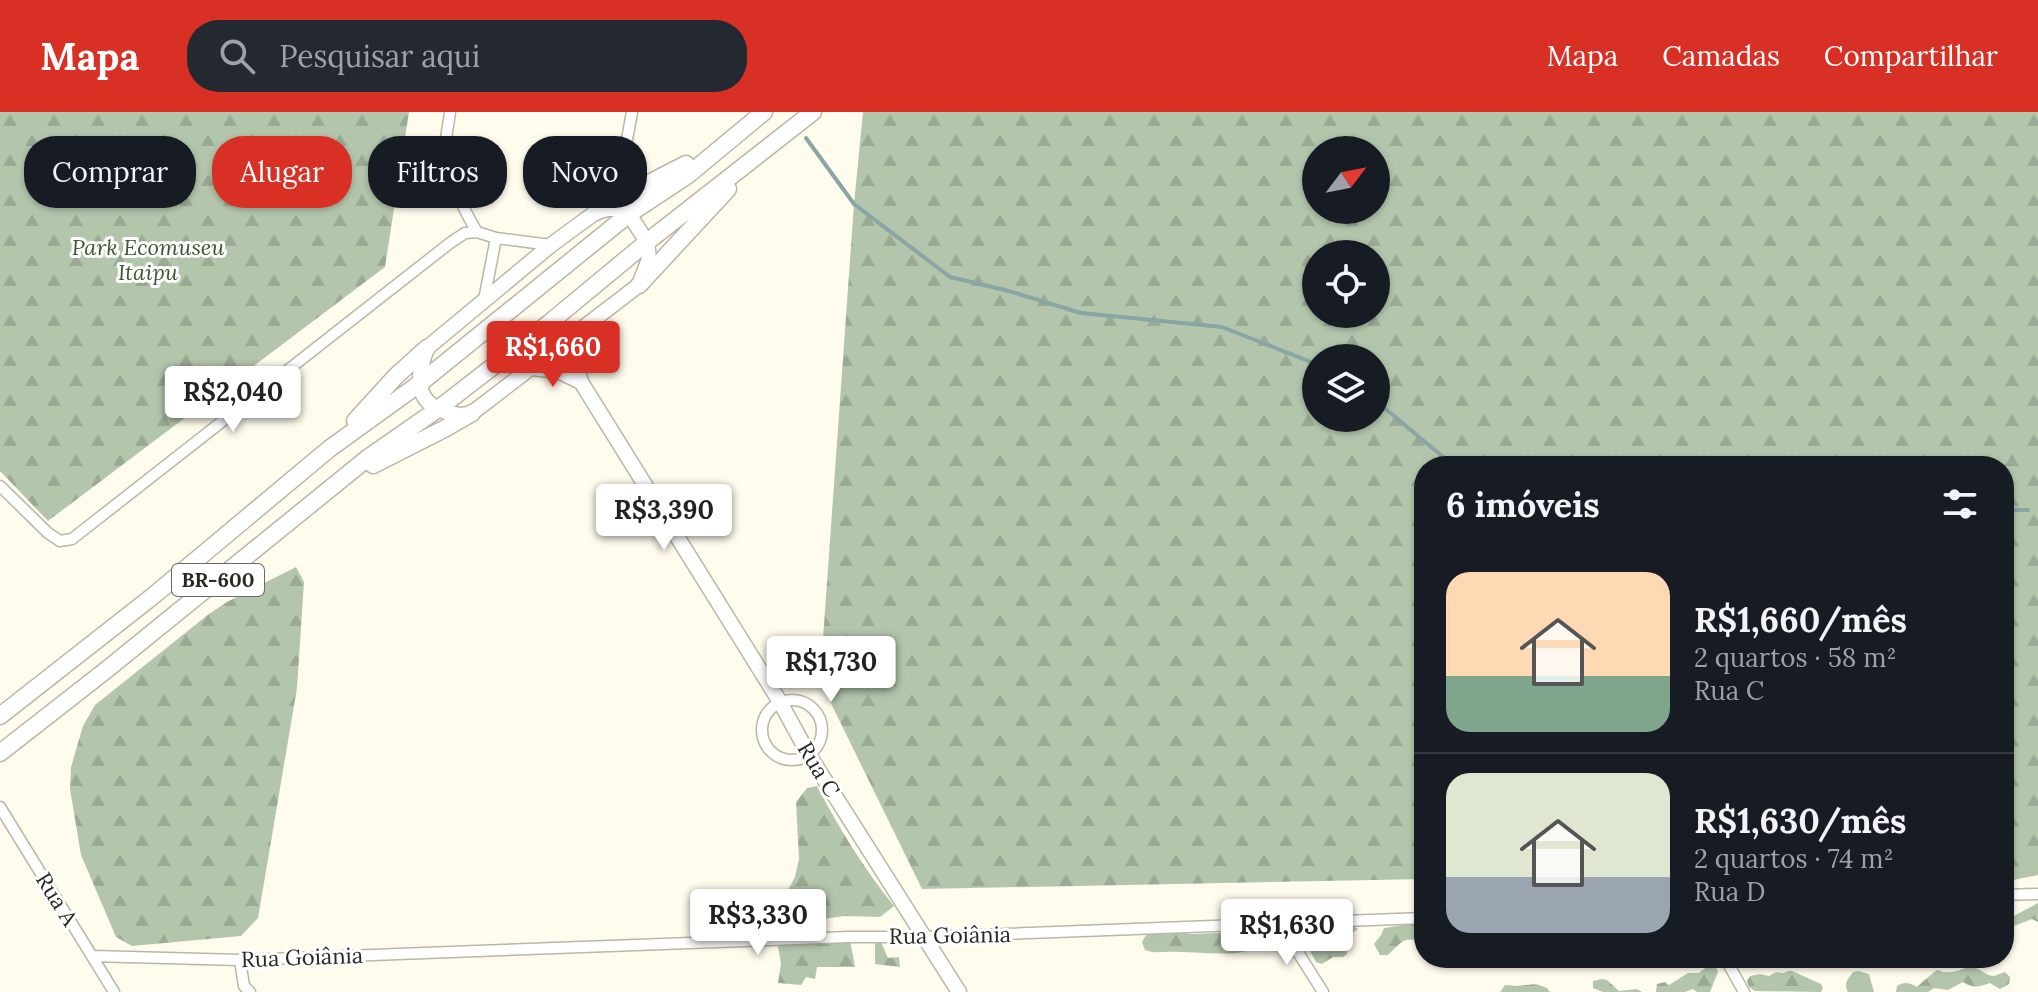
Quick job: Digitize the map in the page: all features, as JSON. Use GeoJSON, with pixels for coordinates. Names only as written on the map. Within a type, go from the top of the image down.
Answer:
{"type":"FeatureCollection","features":[{"type":"Feature","properties":{"kind":"main road","name":"BR-600"},"geometry":{"type":"LineString","coordinates":[[0,716],[153,596],[329,449],[419,384],[629,214],[688,175],[764,112]]}},
{"type":"Feature","properties":{"kind":"main road","name":"BR-600"},"geometry":{"type":"LineString","coordinates":[[0,753],[369,457],[438,409],[548,324],[813,112]]}},
{"type":"Feature","properties":{"kind":"main road"},"geometry":{"type":"LineString","coordinates":[[647,185],[745,126]]}},
{"type":"Feature","properties":{"kind":"main road"},"geometry":{"type":"LineString","coordinates":[[639,285],[760,154]]}},
{"type":"Feature","properties":{"kind":"main road"},"geometry":{"type":"LineString","coordinates":[[596,212],[603,208]]}},
{"type":"Feature","properties":{"kind":"main road"},"geometry":{"type":"LineString","coordinates":[[329,449],[396,376],[427,348]]}},
{"type":"Feature","properties":{"kind":"main road"},"geometry":{"type":"LineString","coordinates":[[346,478],[472,413]]}},
{"type":"Feature","properties":{"kind":"street"},"geometry":{"type":"LineString","coordinates":[[450,112],[446,144],[448,161],[458,193],[477,232]]}},
{"type":"Feature","properties":{"kind":"street"},"geometry":{"type":"LineString","coordinates":[[628,136],[632,112]]}},
{"type":"Feature","properties":{"kind":"street"},"geometry":{"type":"LineString","coordinates":[[612,208],[629,214],[647,242],[649,259],[639,285],[472,413],[460,416],[429,404],[419,384],[419,368],[427,348],[551,245],[596,212],[612,208]]}},
{"type":"Feature","properties":{"kind":"street"},"geometry":{"type":"LineString","coordinates":[[0,486],[48,533],[60,541],[72,539],[465,233],[477,232],[496,238],[551,245]]}},
{"type":"Feature","properties":{"kind":"street"},"geometry":{"type":"LineString","coordinates":[[484,300],[496,238]]}},
{"type":"Feature","properties":{"kind":"street","name":"Rua C"},"geometry":{"type":"LineString","coordinates":[[580,332],[574,346],[581,382],[780,702],[809,755],[959,992]]}},
{"type":"Feature","properties":{"kind":"street"},"geometry":{"type":"LineString","coordinates":[[532,368],[558,371],[581,382]]}},
{"type":"Feature","properties":{"kind":"street"},"geometry":{"type":"LineString","coordinates":[[800,701],[812,708],[822,727],[816,748],[798,760],[777,757],[766,747],[761,733],[763,718],[780,702],[800,701]]}},
{"type":"Feature","properties":{"kind":"street","name":"Rua A"},"geometry":{"type":"LineString","coordinates":[[0,807],[114,992]]}},
{"type":"Feature","properties":{"kind":"street"},"geometry":{"type":"LineString","coordinates":[[2014,895],[2038,894]]}},
{"type":"Feature","properties":{"kind":"street","name":"Rua Goiânia"},"geometry":{"type":"LineString","coordinates":[[92,956],[240,960],[1414,918]]}},
{"type":"Feature","properties":{"kind":"street"},"geometry":{"type":"LineString","coordinates":[[1280,924],[1323,992]]}},
{"type":"Feature","properties":{"kind":"street"},"geometry":{"type":"LineString","coordinates":[[240,960],[244,986],[250,992]]}},
{"type":"Feature","properties":{"kind":"street"},"geometry":{"type":"LineString","coordinates":[[1731,968],[1744,992]]}},
{"type":"Feature","properties":{"kind":"green space","name":"Park Ecomuseu Itaipu"},"geometry":{"type":"Polygon","coordinates":[[[0,112],[409,112],[405,136],[368,136],[368,208],[394,208],[385,267],[48,521],[0,471],[0,112]]]}},
{"type":"Feature","properties":{"kind":"green space"},"geometry":{"type":"Polygon","coordinates":[[[863,112],[2038,112],[2038,875],[2014,880],[2014,456],[1414,456],[1414,879],[922,889],[820,681],[863,112]]]}},
{"type":"Feature","properties":{"kind":"green space"},"geometry":{"type":"Polygon","coordinates":[[[296,567],[304,582],[297,688],[258,918],[241,936],[132,946],[116,937],[81,855],[70,789],[71,767],[83,726],[95,705],[209,614],[296,567]]]}},
{"type":"Feature","properties":{"kind":"green space"},"geometry":{"type":"Polygon","coordinates":[[[817,786],[852,848],[894,906],[880,917],[844,916],[790,924],[778,909],[795,877],[799,859],[796,802],[807,788],[817,786]]]}},
{"type":"Feature","properties":{"kind":"green space"},"geometry":{"type":"Polygon","coordinates":[[[2038,903],[2038,922],[2032,919],[2014,926],[2014,916],[2038,903]]]}},
{"type":"Feature","properties":{"kind":"green space"},"geometry":{"type":"Polygon","coordinates":[[[1414,924],[1414,941],[1400,943],[1388,955],[1380,955],[1374,944],[1384,928],[1414,924]]]}},
{"type":"Feature","properties":{"kind":"green space"},"geometry":{"type":"Polygon","coordinates":[[[1343,925],[1358,929],[1349,938],[1347,954],[1333,957],[1322,964],[1316,962],[1306,943],[1307,929],[1343,925]]]}},
{"type":"Feature","properties":{"kind":"green space"},"geometry":{"type":"Polygon","coordinates":[[[1154,931],[1193,934],[1242,932],[1257,941],[1248,951],[1233,953],[1145,950],[1142,942],[1146,935],[1154,931]]]}},
{"type":"Feature","properties":{"kind":"green space"},"geometry":{"type":"Polygon","coordinates":[[[875,939],[881,942],[888,958],[899,957],[900,967],[875,964],[875,939]]]}},
{"type":"Feature","properties":{"kind":"green space"},"geometry":{"type":"Polygon","coordinates":[[[850,940],[855,967],[817,967],[815,979],[806,977],[801,985],[778,983],[781,963],[777,941],[850,940]]]}},
{"type":"Feature","properties":{"kind":"green space"},"geometry":{"type":"Polygon","coordinates":[[[1705,968],[1716,968],[1718,972],[1710,992],[1693,989],[1656,992],[1657,984],[1665,982],[1669,985],[1688,973],[1699,973],[1705,968]]]}},
{"type":"Feature","properties":{"kind":"green space"},"geometry":{"type":"Polygon","coordinates":[[[1974,968],[1992,976],[2005,972],[2010,977],[2009,984],[2000,989],[1990,983],[1976,987],[1963,982],[1948,990],[1934,988],[1928,992],[1896,992],[1897,986],[1902,983],[1917,987],[1937,970],[1974,968]]]}},
{"type":"Feature","properties":{"kind":"green space"},"geometry":{"type":"Polygon","coordinates":[[[1788,971],[1821,984],[1821,992],[1755,991],[1747,981],[1750,976],[1769,976],[1788,971]]]}},
{"type":"Feature","properties":{"kind":"green space"},"geometry":{"type":"Polygon","coordinates":[[[1853,972],[1869,974],[1874,992],[1848,992],[1847,981],[1853,972]]]}},
{"type":"Feature","properties":{"kind":"green space"},"geometry":{"type":"Polygon","coordinates":[[[1602,979],[1619,991],[1637,989],[1642,992],[1603,992],[1593,988],[1593,981],[1602,979]]]}},
{"type":"Feature","properties":{"kind":"green space"},"geometry":{"type":"Polygon","coordinates":[[[1536,984],[1550,992],[1500,992],[1505,985],[1536,984]]]}},
{"type":"Feature","properties":{"kind":"waterway"},"geometry":{"type":"LineString","coordinates":[[806,138],[854,204],[950,277],[1081,313],[1222,327],[1302,358]]}},
{"type":"Feature","properties":{"kind":"waterway"},"geometry":{"type":"LineString","coordinates":[[1390,413],[1442,456]]}},
{"type":"Feature","properties":{"kind":"waterway"},"geometry":{"type":"LineString","coordinates":[[2014,510],[2028,510]]}}]}
